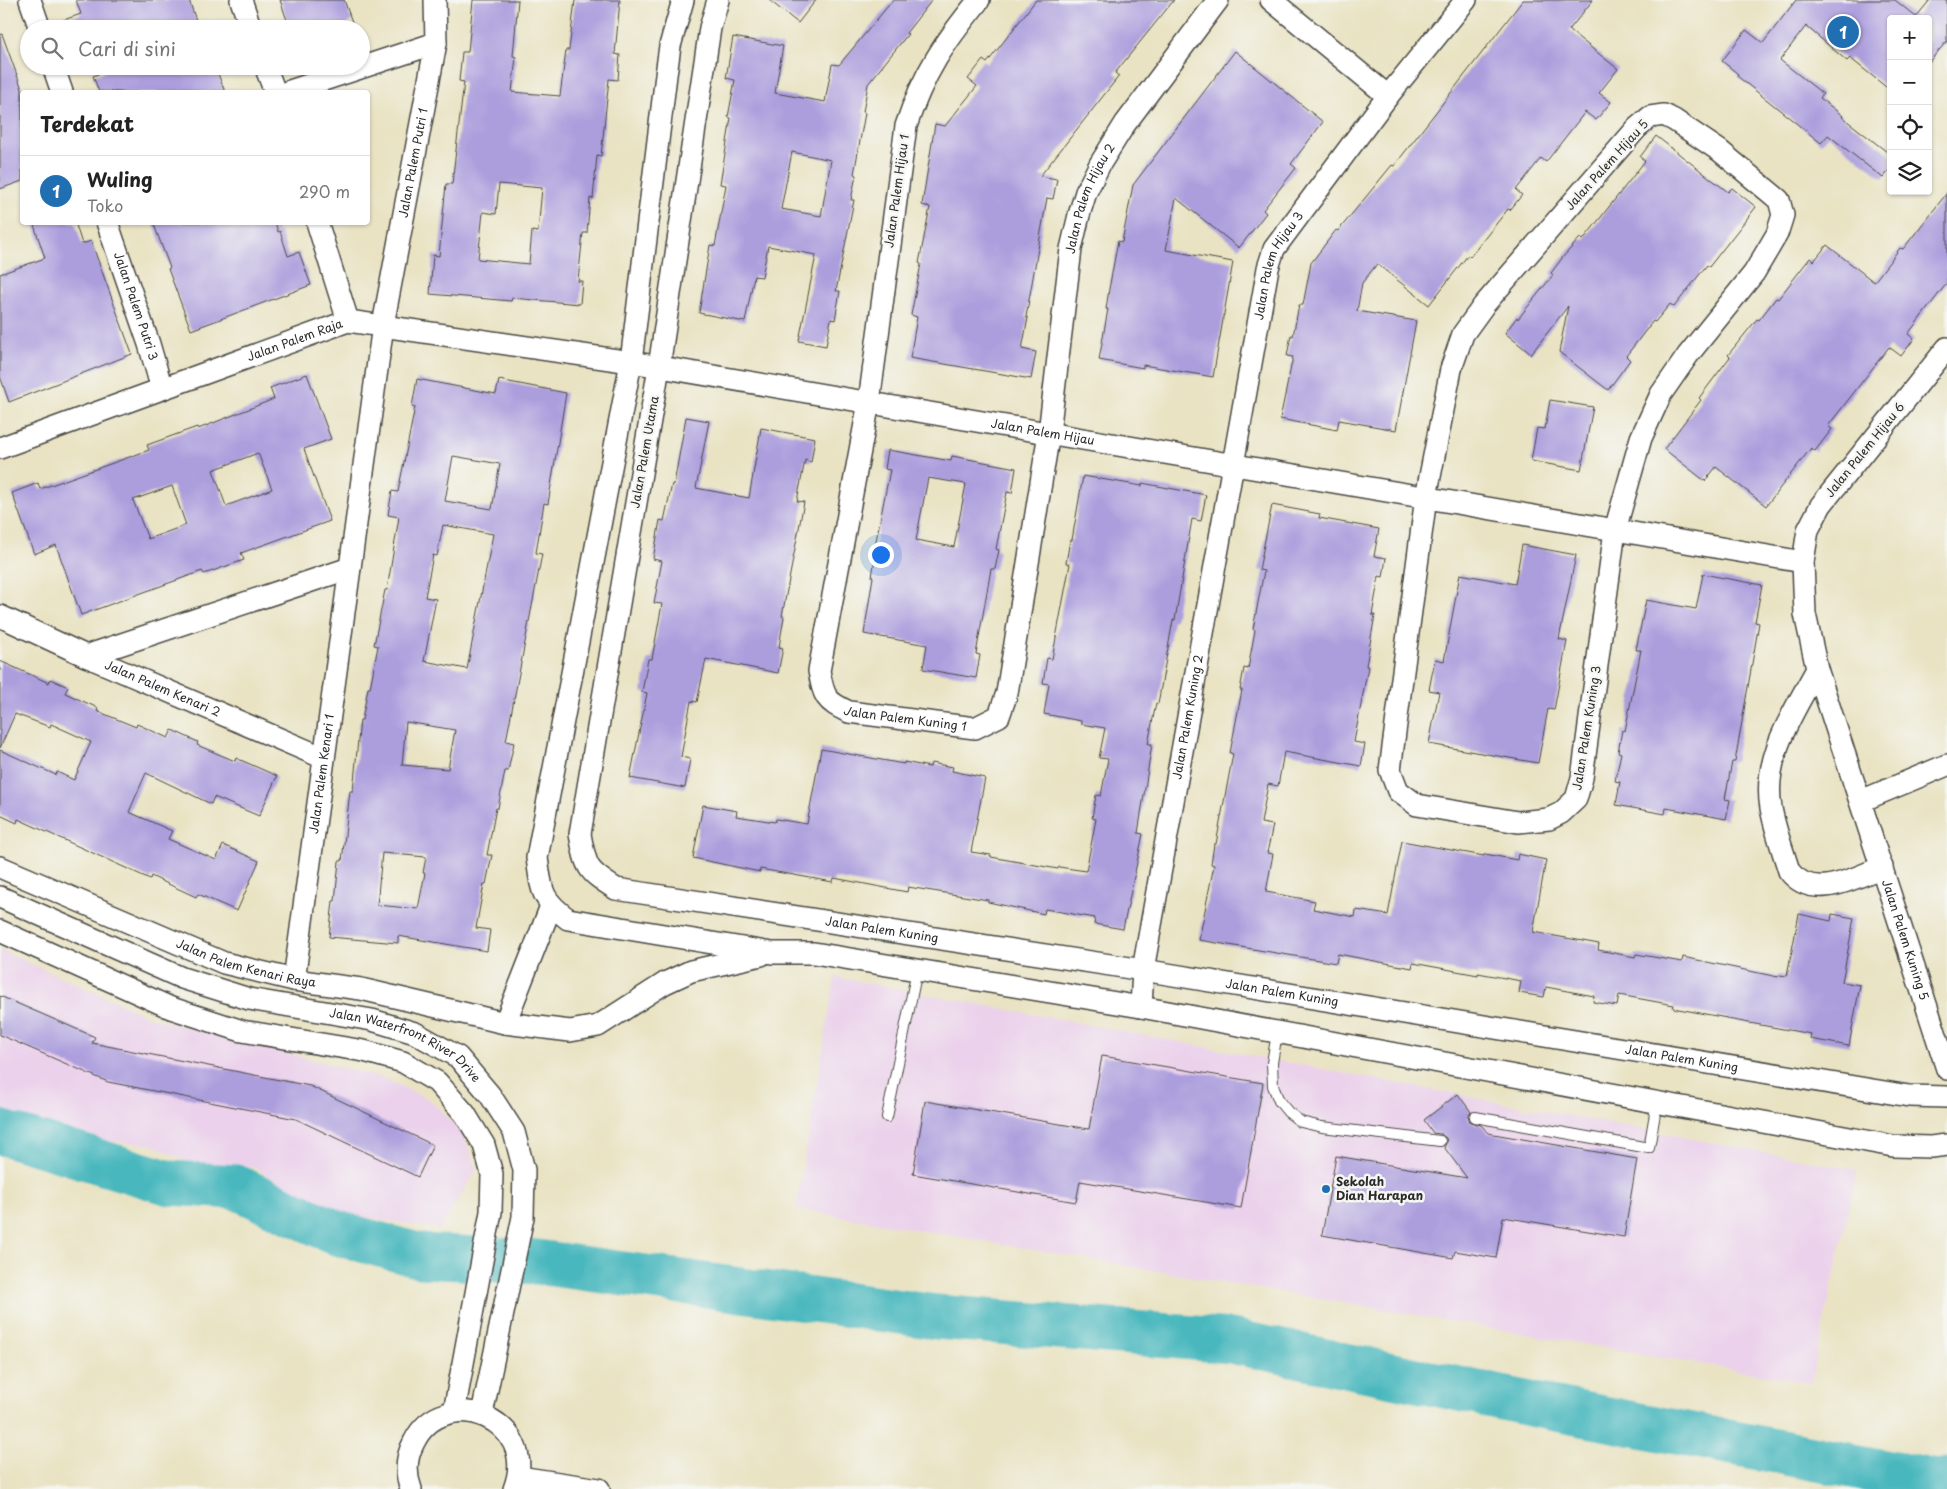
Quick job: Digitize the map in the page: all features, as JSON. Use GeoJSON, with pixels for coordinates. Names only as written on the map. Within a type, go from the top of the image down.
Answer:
{"type":"FeatureCollection","features":[{"type":"Feature","properties":{"kind":"street"},"geometry":{"type":"LineString","coordinates":[[30,0],[37,20]]}},
{"type":"Feature","properties":{"kind":"street"},"geometry":{"type":"LineString","coordinates":[[241,0],[249,20]]}},
{"type":"Feature","properties":{"kind":"street","name":"Jalan Palem Putri 1"},"geometry":{"type":"LineString","coordinates":[[383,325],[436,43],[435,0]]}},
{"type":"Feature","properties":{"kind":"street"},"geometry":{"type":"LineString","coordinates":[[683,0],[670,46],[631,362],[537,858],[546,898],[505,1023],[570,1031],[598,1026],[665,983],[691,970],[772,953]]}},
{"type":"Feature","properties":{"kind":"street","name":"Jalan Palem Utama"},"geometry":{"type":"LineString","coordinates":[[616,889],[595,876],[584,860],[580,834],[659,367],[710,28],[718,0]]}},
{"type":"Feature","properties":{"kind":"street","name":"Jalan Palem Hijau 1"},"geometry":{"type":"LineString","coordinates":[[869,402],[906,126],[919,90],[934,59],[979,0]]}},
{"type":"Feature","properties":{"kind":"street","name":"Jalan Palem Hijau 2"},"geometry":{"type":"LineString","coordinates":[[1049,433],[1071,249],[1086,192],[1100,164],[1125,124],[1218,0]]}},
{"type":"Feature","properties":{"kind":"street"},"geometry":{"type":"LineString","coordinates":[[1271,0],[1388,96]]}},
{"type":"Feature","properties":{"kind":"street","name":"Jalan Palem Hijau 3"},"geometry":{"type":"LineString","coordinates":[[1233,464],[1268,268],[1274,249],[1388,96],[1466,0]]}},
{"type":"Feature","properties":{"kind":"street"},"geometry":{"type":"LineString","coordinates":[[370,65],[436,43]]}},
{"type":"Feature","properties":{"kind":"street"},"geometry":{"type":"LineString","coordinates":[[56,75],[61,90]]}},
{"type":"Feature","properties":{"kind":"street"},"geometry":{"type":"LineString","coordinates":[[268,75],[274,90]]}},
{"type":"Feature","properties":{"kind":"street"},"geometry":{"type":"LineString","coordinates":[[293,90],[339,75]]}},
{"type":"Feature","properties":{"kind":"street","name":"Jalan Palem Hijau 5"},"geometry":{"type":"LineString","coordinates":[[1426,497],[1451,369],[1463,334],[1484,305],[1637,128],[1650,117],[1664,115],[1720,151],[1779,200],[1783,215],[1777,234],[1754,273],[1688,355],[1653,409],[1641,438],[1615,530]]}},
{"type":"Feature","properties":{"kind":"street","name":"Jalan Palem Putri 3"},"geometry":{"type":"LineString","coordinates":[[108,225],[150,344],[162,389]]}},
{"type":"Feature","properties":{"kind":"street"},"geometry":{"type":"LineString","coordinates":[[318,225],[348,321]]}},
{"type":"Feature","properties":{"kind":"street","name":"Jalan Palem Raja"},"geometry":{"type":"LineString","coordinates":[[0,448],[348,321],[659,367]]}},
{"type":"Feature","properties":{"kind":"street","name":"Jalan Palem Kenari 1"},"geometry":{"type":"LineString","coordinates":[[294,980],[383,325]]}},
{"type":"Feature","properties":{"kind":"street","name":"Jalan Palem Hijau 6"},"geometry":{"type":"LineString","coordinates":[[1803,562],[1808,530],[1820,505],[1947,348]]}},
{"type":"Feature","properties":{"kind":"street","name":"Jalan Palem Hijau"},"geometry":{"type":"LineString","coordinates":[[659,367],[1803,562]]}},
{"type":"Feature","properties":{"kind":"street","name":"Jalan Palem Kuning 1"},"geometry":{"type":"LineString","coordinates":[[869,402],[819,671],[823,691],[831,704],[849,712],[975,728],[999,716],[1007,693],[1049,433]]}},
{"type":"Feature","properties":{"kind":"street","name":"Jalan Palem Kuning 2"},"geometry":{"type":"LineString","coordinates":[[1141,1007],[1143,970],[1233,464]]}},
{"type":"Feature","properties":{"kind":"street","name":"Jalan Palem Kuning 3"},"geometry":{"type":"LineString","coordinates":[[1426,497],[1390,770],[1398,792],[1417,805],[1518,822],[1549,819],[1561,813],[1576,799],[1582,778],[1615,530]]}},
{"type":"Feature","properties":{"kind":"street","name":"Jalan Palem Kuning 5"},"geometry":{"type":"LineString","coordinates":[[1803,562],[1805,614],[1817,669],[1947,1069]]}},
{"type":"Feature","properties":{"kind":"street"},"geometry":{"type":"LineString","coordinates":[[86,656],[350,568]]}},
{"type":"Feature","properties":{"kind":"street","name":"Jalan Palem Kenari 2"},"geometry":{"type":"LineString","coordinates":[[0,616],[86,656],[324,758]]}},
{"type":"Feature","properties":{"kind":"street","name":"Jalan Palem Kuning 5"},"geometry":{"type":"LineString","coordinates":[[1817,669],[1773,756],[1770,777],[1771,808],[1789,871],[1795,880],[1819,887],[1833,886],[1882,867]]}},
{"type":"Feature","properties":{"kind":"street"},"geometry":{"type":"LineString","coordinates":[[1861,801],[1947,765]]}},
{"type":"Feature","properties":{"kind":"street","name":"Jalan Palem Kenari Raya"},"geometry":{"type":"LineString","coordinates":[[0,867],[224,963],[294,980],[361,989],[505,1023]]}},
{"type":"Feature","properties":{"kind":"street","name":"Jalan Palem Kuning"},"geometry":{"type":"LineString","coordinates":[[616,889],[1143,970],[1909,1096],[1947,1097]]}},
{"type":"Feature","properties":{"kind":"street","name":"Jalan Waterfront River Drive"},"geometry":{"type":"LineString","coordinates":[[0,897],[182,978],[249,999],[380,1022],[415,1033],[458,1057],[490,1095],[514,1132],[524,1170],[523,1217],[482,1414]]}},
{"type":"Feature","properties":{"kind":"street"},"geometry":{"type":"LineString","coordinates":[[546,898],[568,919],[772,953],[814,953],[1141,1007],[1893,1146],[1932,1147],[1947,1145]]}},
{"type":"Feature","properties":{"kind":"street","name":"Jalan Waterfront River Drive"},"geometry":{"type":"LineString","coordinates":[[0,932],[171,1008],[242,1031],[364,1051],[403,1062],[437,1082],[465,1114],[484,1145],[492,1174],[491,1212],[454,1412]]}},
{"type":"Feature","properties":{"kind":"street"},"geometry":{"type":"LineString","coordinates":[[411,1489],[407,1477],[408,1453],[418,1433],[434,1419],[454,1412],[482,1414],[499,1424],[512,1439],[518,1458],[516,1483],[599,1489]]}},
{"type":"Feature","properties":{"kind":"lane"},"geometry":{"type":"LineString","coordinates":[[887,1118],[917,970]]}},
{"type":"Feature","properties":{"kind":"lane"},"geometry":{"type":"LineString","coordinates":[[1277,1033],[1272,1063],[1274,1086],[1279,1101],[1288,1112],[1301,1122],[1322,1127],[1440,1141]]}},
{"type":"Feature","properties":{"kind":"lane"},"geometry":{"type":"LineString","coordinates":[[1475,1116],[1649,1148],[1657,1102]]}},
{"type":"Feature","properties":{"kind":"shaded area"},"geometry":{"type":"Polygon","coordinates":[[[0,950],[152,1018],[385,1079],[430,1100],[462,1133],[477,1169],[440,1229],[331,1212],[278,1185],[257,1168],[241,1166],[214,1170],[190,1163],[150,1144],[116,1142],[41,1128],[8,1117],[0,1113],[0,950]]]}},
{"type":"Feature","properties":{"kind":"shaded area","name":"Sekolah Dian Harapan"},"geometry":{"type":"Polygon","coordinates":[[[835,977],[1857,1170],[1811,1383],[796,1209],[835,977]]]}},
{"type":"Feature","properties":{"kind":"building"},"geometry":{"type":"Polygon","coordinates":[[[76,0],[189,0],[196,20],[64,20],[81,14],[76,0]]]}},
{"type":"Feature","properties":{"kind":"building"},"geometry":{"type":"Polygon","coordinates":[[[280,0],[344,0],[351,20],[287,20],[280,0]]]}},
{"type":"Feature","properties":{"kind":"building"},"geometry":{"type":"Polygon","coordinates":[[[473,0],[518,0],[513,56],[516,57],[512,92],[560,96],[566,50],[569,50],[575,0],[620,0],[615,54],[620,55],[618,80],[609,79],[601,156],[597,155],[593,199],[590,198],[587,233],[583,233],[578,281],[582,281],[580,304],[512,298],[511,301],[430,294],[433,255],[439,256],[446,184],[452,184],[464,82],[459,81],[462,52],[468,52],[473,0]],[[499,184],[496,214],[483,212],[478,259],[529,264],[532,231],[538,232],[542,188],[499,184]]]}},
{"type":"Feature","properties":{"kind":"building"},"geometry":{"type":"Polygon","coordinates":[[[769,0],[816,0],[798,23],[769,0]]]}},
{"type":"Feature","properties":{"kind":"building"},"geometry":{"type":"Polygon","coordinates":[[[893,0],[932,0],[906,33],[908,34],[868,84],[854,174],[856,175],[851,200],[854,200],[836,291],[840,291],[835,320],[831,319],[826,346],[799,341],[816,255],[768,246],[762,277],[754,276],[745,322],[699,313],[710,245],[715,246],[726,185],[720,184],[731,118],[728,117],[735,80],[726,78],[733,37],[783,46],[775,93],[825,102],[832,64],[839,65],[893,0]],[[792,152],[781,209],[821,216],[831,160],[792,152]]]}},
{"type":"Feature","properties":{"kind":"building"},"geometry":{"type":"Polygon","coordinates":[[[1036,0],[1174,0],[1115,73],[1119,76],[1040,176],[1057,179],[1053,199],[1047,198],[1026,317],[1028,318],[1022,349],[1036,352],[1031,379],[910,358],[917,317],[911,315],[930,207],[922,205],[935,124],[945,126],[977,86],[968,79],[983,60],[987,63],[1036,0]]]}},
{"type":"Feature","properties":{"kind":"building"},"geometry":{"type":"Polygon","coordinates":[[[1523,0],[1593,0],[1569,30],[1618,69],[1599,93],[1611,102],[1596,120],[1585,112],[1546,162],[1541,158],[1516,190],[1522,195],[1510,210],[1508,209],[1470,257],[1468,255],[1429,305],[1377,264],[1362,283],[1357,311],[1416,321],[1396,430],[1339,420],[1337,430],[1280,419],[1293,357],[1287,356],[1291,335],[1293,336],[1299,305],[1303,305],[1311,263],[1336,230],[1338,231],[1392,165],[1394,166],[1523,0]]]}},
{"type":"Feature","properties":{"kind":"building"},"geometry":{"type":"Polygon","coordinates":[[[1796,0],[1895,0],[1914,15],[1887,15],[1887,88],[1850,58],[1847,61],[1806,26],[1780,60],[1823,94],[1820,98],[1842,117],[1887,152],[1887,173],[1883,178],[1828,135],[1821,143],[1737,76],[1738,74],[1722,61],[1746,30],[1763,43],[1796,0]]]}},
{"type":"Feature","properties":{"kind":"building"},"geometry":{"type":"Polygon","coordinates":[[[1930,0],[1947,0],[1947,41],[1932,58],[1932,15],[1918,15],[1930,0]]]}},
{"type":"Feature","properties":{"kind":"building"},"geometry":{"type":"Polygon","coordinates":[[[2,34],[22,90],[20,90],[20,182],[0,189],[0,35],[2,34]]]}},
{"type":"Feature","properties":{"kind":"building"},"geometry":{"type":"Polygon","coordinates":[[[1235,51],[1323,122],[1291,164],[1296,168],[1263,210],[1266,213],[1239,248],[1176,198],[1166,250],[1233,262],[1213,377],[1143,365],[1143,368],[1099,360],[1118,241],[1122,242],[1133,185],[1235,51]]]}},
{"type":"Feature","properties":{"kind":"building"},"geometry":{"type":"Polygon","coordinates":[[[218,75],[224,90],[98,90],[93,76],[218,75]]]}},
{"type":"Feature","properties":{"kind":"building"},"geometry":{"type":"Polygon","coordinates":[[[1656,136],[1728,192],[1732,188],[1756,207],[1709,267],[1707,265],[1674,307],[1670,304],[1655,322],[1653,321],[1626,356],[1630,360],[1608,390],[1559,352],[1568,306],[1531,354],[1505,333],[1553,275],[1551,273],[1563,257],[1580,238],[1583,240],[1645,161],[1640,157],[1656,136]]]}},
{"type":"Feature","properties":{"kind":"building"},"geometry":{"type":"Polygon","coordinates":[[[1947,193],[1947,283],[1908,334],[1914,339],[1901,356],[1889,347],[1828,426],[1832,429],[1815,451],[1811,448],[1766,506],[1716,467],[1705,481],[1664,449],[1701,400],[1699,398],[1730,357],[1728,355],[1757,319],[1759,320],[1776,298],[1778,299],[1810,258],[1814,261],[1827,245],[1874,282],[1947,193]]]}},
{"type":"Feature","properties":{"kind":"building"},"geometry":{"type":"Polygon","coordinates":[[[34,225],[76,225],[82,244],[91,241],[132,354],[9,402],[0,376],[0,274],[45,258],[34,225]]]}},
{"type":"Feature","properties":{"kind":"building"},"geometry":{"type":"Polygon","coordinates":[[[154,225],[276,225],[278,232],[280,231],[288,256],[299,252],[311,285],[191,330],[168,269],[170,268],[154,225]]]}},
{"type":"Feature","properties":{"kind":"building"},"geometry":{"type":"Polygon","coordinates":[[[307,374],[331,439],[304,449],[330,521],[241,553],[244,560],[204,574],[202,571],[81,615],[56,545],[34,554],[12,493],[38,483],[40,489],[149,450],[147,445],[197,427],[198,429],[274,399],[270,388],[307,374]],[[258,453],[213,470],[226,506],[272,489],[258,453]],[[172,486],[133,500],[148,539],[186,525],[172,486]]]}},
{"type":"Feature","properties":{"kind":"building"},"geometry":{"type":"Polygon","coordinates":[[[417,379],[496,394],[499,380],[566,393],[548,504],[544,503],[536,553],[542,554],[506,741],[514,743],[508,771],[505,771],[498,808],[496,808],[487,855],[492,855],[486,884],[484,884],[476,928],[490,930],[487,951],[398,936],[398,943],[329,937],[339,861],[342,861],[350,791],[353,791],[360,720],[362,720],[368,688],[370,688],[378,646],[374,645],[385,590],[387,590],[399,517],[388,515],[392,491],[398,492],[415,407],[412,407],[417,379]],[[453,456],[445,501],[492,509],[500,464],[453,456]],[[443,525],[437,556],[433,555],[425,597],[436,599],[424,661],[467,669],[493,534],[443,525]],[[406,722],[402,765],[448,769],[455,730],[406,722]],[[382,853],[377,905],[418,909],[426,857],[382,853]]]}},
{"type":"Feature","properties":{"kind":"building"},"geometry":{"type":"Polygon","coordinates":[[[1550,400],[1593,407],[1581,470],[1531,461],[1537,428],[1545,429],[1550,400]]]}},
{"type":"Feature","properties":{"kind":"building"},"geometry":{"type":"Polygon","coordinates":[[[686,417],[709,421],[696,488],[749,498],[761,428],[815,438],[811,462],[805,460],[797,501],[804,502],[782,616],[784,617],[779,647],[783,648],[778,673],[706,659],[697,702],[691,701],[681,757],[690,759],[685,788],[630,778],[647,693],[642,692],[648,659],[652,659],[662,604],[654,603],[662,561],[653,559],[660,520],[664,521],[672,484],[674,484],[686,417]]]}},
{"type":"Feature","properties":{"kind":"building"},"geometry":{"type":"Polygon","coordinates":[[[888,450],[951,461],[952,456],[1016,468],[1012,493],[1007,492],[996,549],[999,550],[995,569],[991,569],[976,654],[980,655],[976,678],[923,669],[927,645],[864,634],[873,577],[876,551],[874,551],[890,470],[885,469],[888,450]],[[928,478],[916,540],[954,547],[966,484],[928,478]]]}},
{"type":"Feature","properties":{"kind":"building"},"geometry":{"type":"Polygon","coordinates":[[[1083,476],[1142,486],[1142,483],[1206,495],[1201,521],[1192,519],[1175,620],[1173,620],[1158,704],[1156,703],[1148,744],[1152,744],[1138,833],[1143,834],[1123,929],[1094,924],[1095,918],[1045,909],[1044,914],[988,902],[988,900],[908,887],[907,892],[834,878],[833,882],[760,869],[760,872],[693,858],[703,805],[737,811],[736,816],[775,822],[776,819],[807,824],[821,749],[904,764],[904,762],[930,767],[931,763],[953,767],[952,771],[985,778],[971,852],[1058,869],[1059,867],[1086,871],[1096,819],[1092,818],[1096,795],[1101,796],[1108,759],[1099,758],[1105,728],[1044,714],[1049,684],[1043,683],[1047,658],[1052,659],[1070,564],[1066,563],[1083,476]]]}},
{"type":"Feature","properties":{"kind":"building"},"geometry":{"type":"Polygon","coordinates":[[[1272,505],[1320,514],[1319,518],[1379,529],[1374,556],[1386,558],[1383,577],[1379,576],[1372,615],[1375,615],[1366,666],[1368,667],[1354,742],[1365,744],[1361,766],[1284,752],[1278,786],[1268,784],[1261,823],[1273,825],[1267,853],[1273,854],[1266,892],[1315,901],[1313,909],[1355,917],[1356,910],[1388,915],[1402,841],[1517,860],[1518,854],[1546,860],[1533,932],[1599,944],[1598,950],[1635,957],[1636,954],[1682,962],[1683,957],[1778,977],[1779,975],[1787,976],[1799,914],[1831,921],[1832,914],[1854,918],[1842,982],[1860,985],[1849,1046],[1810,1039],[1811,1034],[1727,1019],[1673,1008],[1674,1005],[1619,995],[1617,1006],[1593,1002],[1594,996],[1546,987],[1544,997],[1519,993],[1521,981],[1478,973],[1478,975],[1413,963],[1412,968],[1338,954],[1336,963],[1199,940],[1214,865],[1211,864],[1214,844],[1216,844],[1233,754],[1230,753],[1242,690],[1240,690],[1244,668],[1248,669],[1255,630],[1253,629],[1264,571],[1259,570],[1272,505]]]}},
{"type":"Feature","properties":{"kind":"building"},"geometry":{"type":"Polygon","coordinates":[[[1522,545],[1576,555],[1559,639],[1567,641],[1554,710],[1548,709],[1538,763],[1429,744],[1439,692],[1429,690],[1435,659],[1444,661],[1460,574],[1515,584],[1522,545]]]}},
{"type":"Feature","properties":{"kind":"building"},"geometry":{"type":"Polygon","coordinates":[[[1703,574],[1762,585],[1755,622],[1759,623],[1735,762],[1732,762],[1725,799],[1730,800],[1726,819],[1666,808],[1665,814],[1616,805],[1620,782],[1615,781],[1621,753],[1618,752],[1622,730],[1625,731],[1641,650],[1636,650],[1646,600],[1696,609],[1703,574]]]}},
{"type":"Feature","properties":{"kind":"building"},"geometry":{"type":"Polygon","coordinates":[[[0,661],[49,683],[50,679],[68,687],[65,693],[98,708],[97,711],[136,727],[137,724],[168,738],[172,730],[198,742],[197,745],[235,761],[236,758],[277,776],[259,816],[214,797],[211,804],[146,773],[129,812],[172,831],[168,839],[216,860],[223,845],[259,861],[237,911],[198,894],[196,897],[151,876],[150,879],[18,819],[17,823],[0,815],[0,750],[56,775],[57,772],[74,780],[91,742],[51,724],[50,727],[15,714],[0,748],[0,661]]]}},
{"type":"Feature","properties":{"kind":"building"},"geometry":{"type":"Polygon","coordinates":[[[0,996],[95,1037],[92,1043],[310,1086],[433,1145],[418,1177],[296,1119],[108,1082],[0,1035],[0,996]]]}},
{"type":"Feature","properties":{"kind":"building"},"geometry":{"type":"Polygon","coordinates":[[[1102,1056],[1263,1083],[1241,1208],[1080,1181],[1076,1202],[913,1174],[925,1101],[1089,1129],[1102,1056]]]}},
{"type":"Feature","properties":{"kind":"building"},"geometry":{"type":"Polygon","coordinates":[[[1458,1094],[1471,1112],[1468,1116],[1470,1122],[1481,1125],[1488,1133],[1637,1159],[1624,1237],[1503,1217],[1496,1258],[1455,1251],[1453,1258],[1322,1235],[1336,1156],[1467,1178],[1444,1147],[1447,1142],[1446,1138],[1441,1134],[1433,1133],[1424,1120],[1458,1094]]]}},
{"type":"Feature","properties":{"kind":"waterway"},"geometry":{"type":"LineString","coordinates":[[0,1132],[170,1183],[236,1187],[337,1233],[421,1256],[537,1262],[937,1317],[1231,1341],[1535,1405],[1937,1482],[1947,1480]]}},
{"type":"Feature","properties":{"kind":"place","name":"Wuling"},"geometry":{"type":"Point","coordinates":[1843,32]}},
{"type":"Feature","properties":{"kind":"place","name":"Sekolah Dian Harapan"},"geometry":{"type":"Point","coordinates":[1326,1189]}}]}
